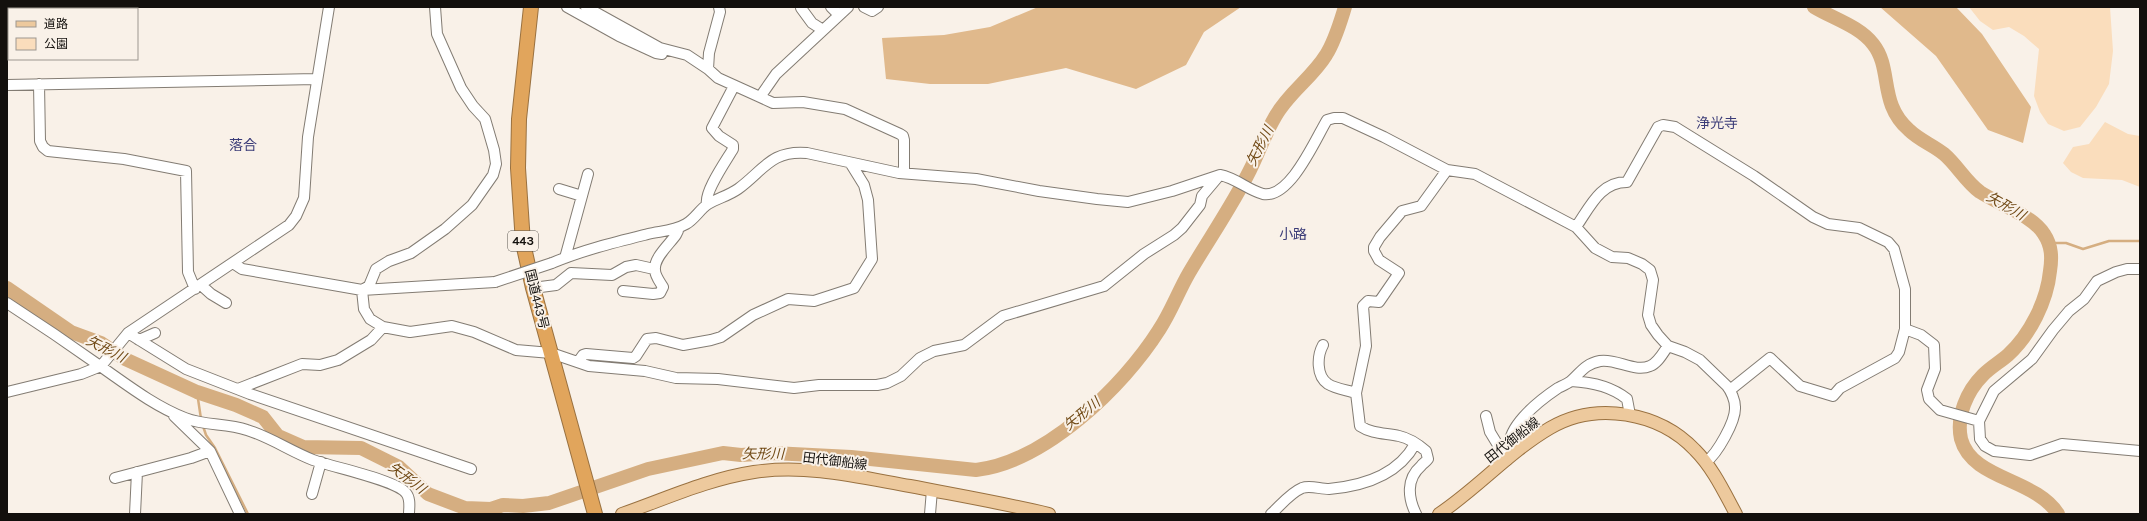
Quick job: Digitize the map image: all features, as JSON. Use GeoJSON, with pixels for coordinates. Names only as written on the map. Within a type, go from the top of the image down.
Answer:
{"type":"FeatureCollection","features":[{"type":"Feature","properties":{"kind":"highway","name":"国道443号"},"geometry":{"type":"LineString","coordinates":[[531,7],[519,119],[518,168],[523,244],[533,288],[581,469],[595,514]]}},
{"type":"Feature","properties":{"kind":"main road","name":"田代御船線"},"geometry":{"type":"LineString","coordinates":[[1439,514],[1459,501],[1510,458],[1551,427],[1576,417],[1617,413],[1630,415],[1665,427],[1695,449],[1706,462],[1736,514]]}},
{"type":"Feature","properties":{"kind":"main road","name":"田代御船線"},"geometry":{"type":"LineString","coordinates":[[622,514],[715,481],[755,472],[803,470],[845,474],[1049,514]]}},
{"type":"Feature","properties":{"kind":"street"},"geometry":{"type":"LineString","coordinates":[[7,392],[81,374],[103,365],[126,335],[289,225],[296,216],[304,198],[308,137],[316,79],[329,7]]}},
{"type":"Feature","properties":{"kind":"street"},"geometry":{"type":"LineString","coordinates":[[362,290],[369,286],[376,269],[389,261],[411,253],[445,229],[472,205],[493,175],[496,164],[494,150],[485,119],[473,106],[461,88],[437,34],[435,7]]}},
{"type":"Feature","properties":{"kind":"street"},"geometry":{"type":"LineString","coordinates":[[567,7],[619,36],[656,54],[662,54],[668,50]]}},
{"type":"Feature","properties":{"kind":"street"},"geometry":{"type":"LineString","coordinates":[[586,7],[638,37],[668,50],[687,55],[708,68],[718,78],[773,103],[804,102],[845,109],[900,134],[903,136],[904,140],[904,173]]}},
{"type":"Feature","properties":{"kind":"street"},"geometry":{"type":"LineString","coordinates":[[708,68],[709,53],[720,12],[719,7]]}},
{"type":"Feature","properties":{"kind":"street"},"geometry":{"type":"LineString","coordinates":[[831,7],[839,15]]}},
{"type":"Feature","properties":{"kind":"street"},"geometry":{"type":"LineString","coordinates":[[760,97],[776,74],[848,7]]}},
{"type":"Feature","properties":{"kind":"street"},"geometry":{"type":"LineString","coordinates":[[864,7],[872,11],[878,7]]}},
{"type":"Feature","properties":{"kind":"street"},"geometry":{"type":"LineString","coordinates":[[801,8],[812,23],[823,30]]}},
{"type":"Feature","properties":{"kind":"street"},"geometry":{"type":"LineString","coordinates":[[7,85],[316,79]]}},
{"type":"Feature","properties":{"kind":"street"},"geometry":{"type":"LineString","coordinates":[[39,84],[40,141],[43,147],[48,150],[124,159],[186,171],[188,272],[198,287],[226,303]]}},
{"type":"Feature","properties":{"kind":"street"},"geometry":{"type":"LineString","coordinates":[[707,204],[707,196],[711,187],[733,149],[732,145],[719,136],[712,128],[734,86]]}},
{"type":"Feature","properties":{"kind":"street"},"geometry":{"type":"LineString","coordinates":[[233,263],[242,268],[362,290],[495,282],[552,263],[579,252],[678,228],[697,216],[707,204],[723,198],[739,188],[770,161],[780,155],[793,152],[807,153],[851,164],[904,173],[976,179],[1053,193],[1128,202],[1144,199],[1203,180],[1222,177],[1260,192],[1272,193],[1285,187],[1290,182],[1327,120],[1343,118],[1384,137],[1447,170],[1475,174],[1576,227],[1595,248],[1612,257],[1628,258],[1642,264],[1650,270],[1653,280],[1648,315],[1650,324],[1668,346],[1685,352],[1700,360],[1730,390],[1736,408],[1719,449],[1706,462]]}},
{"type":"Feature","properties":{"kind":"street"},"geometry":{"type":"LineString","coordinates":[[1576,227],[1601,190],[1615,182],[1626,182],[1658,127],[1663,125],[1675,127],[1754,176],[1813,217],[1828,224],[1860,228],[1888,242],[1894,249],[1905,289],[1905,329],[1899,352],[1895,358],[1840,388],[1833,396],[1800,386],[1770,358],[1730,390]]}},
{"type":"Feature","properties":{"kind":"street"},"geometry":{"type":"LineString","coordinates":[[578,362],[586,354],[633,358],[636,356],[644,341],[651,338],[683,345],[710,340],[721,337],[753,315],[788,299],[814,301],[854,288],[872,260],[868,200],[864,185],[851,164]]}},
{"type":"Feature","properties":{"kind":"street"},"geometry":{"type":"LineString","coordinates":[[1416,514],[1410,496],[1410,485],[1416,472],[1428,457],[1426,451],[1400,436],[1375,432],[1360,426],[1356,393],[1366,346],[1363,306],[1368,301],[1379,302],[1399,273],[1379,260],[1374,251],[1374,247],[1387,228],[1402,211],[1422,206],[1447,170]]}},
{"type":"Feature","properties":{"kind":"street"},"geometry":{"type":"LineString","coordinates":[[564,258],[588,174]]}},
{"type":"Feature","properties":{"kind":"street"},"geometry":{"type":"LineString","coordinates":[[362,290],[364,309],[370,320],[382,327],[410,332],[452,326],[474,332],[516,350],[551,353],[578,362],[676,378],[718,379],[794,388],[819,385],[877,385],[887,383],[901,376],[920,358],[934,351],[964,345],[1003,316],[1104,286],[1144,254],[1174,236],[1200,205],[1202,196],[1222,177]]}},
{"type":"Feature","properties":{"kind":"street"},"geometry":{"type":"LineString","coordinates":[[559,189],[582,196]]}},
{"type":"Feature","properties":{"kind":"street"},"geometry":{"type":"LineString","coordinates":[[624,291],[653,294],[660,293],[663,287],[654,269],[661,252],[678,234],[678,228]]}},
{"type":"Feature","properties":{"kind":"street"},"geometry":{"type":"LineString","coordinates":[[533,288],[556,285],[571,273],[577,272],[604,276],[612,275],[626,267],[636,265],[654,269]]}},
{"type":"Feature","properties":{"kind":"street"},"geometry":{"type":"LineString","coordinates":[[2140,269],[2116,272],[2097,281],[2084,298],[2069,310],[2032,359],[1994,391],[1979,421],[1980,439],[1985,446],[1994,451],[2030,455],[2062,444],[2140,451]]}},
{"type":"Feature","properties":{"kind":"street"},"geometry":{"type":"LineString","coordinates":[[7,303],[103,365],[122,382],[184,418],[206,425],[227,425],[248,430],[321,462],[366,475],[402,489],[407,494],[409,499],[409,514]]}},
{"type":"Feature","properties":{"kind":"street"},"geometry":{"type":"LineString","coordinates":[[238,389],[302,364],[320,365],[338,360],[370,340],[382,327]]}},
{"type":"Feature","properties":{"kind":"street"},"geometry":{"type":"LineString","coordinates":[[1905,329],[1921,335],[1934,345],[1935,369],[1928,390],[1928,395],[1934,406],[1945,411],[1979,421]]}},
{"type":"Feature","properties":{"kind":"street"},"geometry":{"type":"LineString","coordinates":[[139,340],[155,333]]}},
{"type":"Feature","properties":{"kind":"street"},"geometry":{"type":"LineString","coordinates":[[126,335],[139,340],[186,368],[238,389],[470,469]]}},
{"type":"Feature","properties":{"kind":"street"},"geometry":{"type":"LineString","coordinates":[[1323,345],[1318,357],[1319,367],[1325,380],[1328,384],[1356,393]]}},
{"type":"Feature","properties":{"kind":"street"},"geometry":{"type":"LineString","coordinates":[[1510,458],[1510,439],[1528,411],[1541,400],[1571,381],[1585,366],[1598,361],[1607,360],[1645,368],[1652,366],[1668,346]]}},
{"type":"Feature","properties":{"kind":"street"},"geometry":{"type":"LineString","coordinates":[[1571,381],[1599,384],[1619,392],[1627,399],[1630,415]]}},
{"type":"Feature","properties":{"kind":"street"},"geometry":{"type":"LineString","coordinates":[[164,407],[210,451],[240,514]]}},
{"type":"Feature","properties":{"kind":"street"},"geometry":{"type":"LineString","coordinates":[[1486,416],[1490,432],[1510,458]]}},
{"type":"Feature","properties":{"kind":"street"},"geometry":{"type":"LineString","coordinates":[[1271,514],[1296,491],[1303,487],[1329,489],[1362,483],[1378,478],[1401,463],[1409,455],[1414,444]]}},
{"type":"Feature","properties":{"kind":"street"},"geometry":{"type":"LineString","coordinates":[[115,478],[191,458],[210,451]]}},
{"type":"Feature","properties":{"kind":"street"},"geometry":{"type":"LineString","coordinates":[[312,494],[321,462]]}},
{"type":"Feature","properties":{"kind":"street"},"geometry":{"type":"LineString","coordinates":[[136,514],[137,472]]}},
{"type":"Feature","properties":{"kind":"street"},"geometry":{"type":"LineString","coordinates":[[930,514],[932,490]]}},
{"type":"Feature","properties":{"kind":"green space"},"geometry":{"type":"Polygon","coordinates":[[[1969,7],[2110,7],[2113,51],[2109,84],[2096,107],[2080,127],[2064,131],[2048,124],[2040,112],[2034,96],[2039,49],[2024,36],[2009,27],[1993,30],[1980,21],[1969,7]]]}},
{"type":"Feature","properties":{"kind":"green space"},"geometry":{"type":"Polygon","coordinates":[[[2105,122],[2128,134],[2140,136],[2140,187],[2122,180],[2083,178],[2071,172],[2063,163],[2073,147],[2089,144],[2105,122]]]}},
{"type":"Feature","properties":{"kind":"shaded area"},"geometry":{"type":"Polygon","coordinates":[[[1038,7],[1241,7],[1204,32],[1186,65],[1136,89],[1066,68],[988,84],[930,84],[886,79],[882,38],[944,35],[990,27],[1038,7]]]}},
{"type":"Feature","properties":{"kind":"shaded area"},"geometry":{"type":"Polygon","coordinates":[[[1880,7],[1956,7],[1982,34],[2031,107],[2023,143],[1988,130],[1936,56],[1880,7]]]}},
{"type":"Feature","properties":{"kind":"waterway","name":"矢形川"},"geometry":{"type":"LineString","coordinates":[[7,288],[71,332],[101,343],[125,359],[197,392],[236,405],[263,417],[278,436],[303,447],[361,448],[399,467],[428,494],[465,508],[491,509],[503,505],[523,506],[549,503],[648,469],[723,453],[741,455],[773,453],[851,457],[976,470],[1002,464],[1029,453],[1055,437],[1080,418],[1103,397],[1125,375],[1144,352],[1159,330],[1181,287],[1243,183],[1280,108],[1314,71],[1329,50],[1337,32],[1345,7]]}},
{"type":"Feature","properties":{"kind":"waterway","name":"矢形川"},"geometry":{"type":"LineString","coordinates":[[1814,7],[1861,32],[1873,44],[1883,64],[1889,98],[1899,120],[1917,137],[1944,154],[1980,192],[2032,221],[2039,227],[2049,243],[2051,252],[2050,271],[2045,294],[2036,317],[2016,347],[1977,381],[1964,404],[1960,422],[1960,430],[1961,439],[1967,453],[1978,463],[1990,471],[2035,493],[2048,502],[2058,514]]}},
{"type":"Feature","properties":{"kind":"waterway"},"geometry":{"type":"LineString","coordinates":[[2050,243],[2066,243],[2083,249],[2109,241],[2140,241]]}},
{"type":"Feature","properties":{"kind":"waterway"},"geometry":{"type":"LineString","coordinates":[[197,392],[201,419]]}},
{"type":"Feature","properties":{"kind":"waterway"},"geometry":{"type":"LineString","coordinates":[[203,426],[206,435],[215,448],[248,514]]}},
{"type":"Feature","properties":{"kind":"district","name":"浄光寺"},"geometry":{"type":"Point","coordinates":[1717,123]}},
{"type":"Feature","properties":{"kind":"district","name":"落合"},"geometry":{"type":"Point","coordinates":[243,145]}},
{"type":"Feature","properties":{"kind":"district","name":"小路"},"geometry":{"type":"Point","coordinates":[1293,234]}}]}
